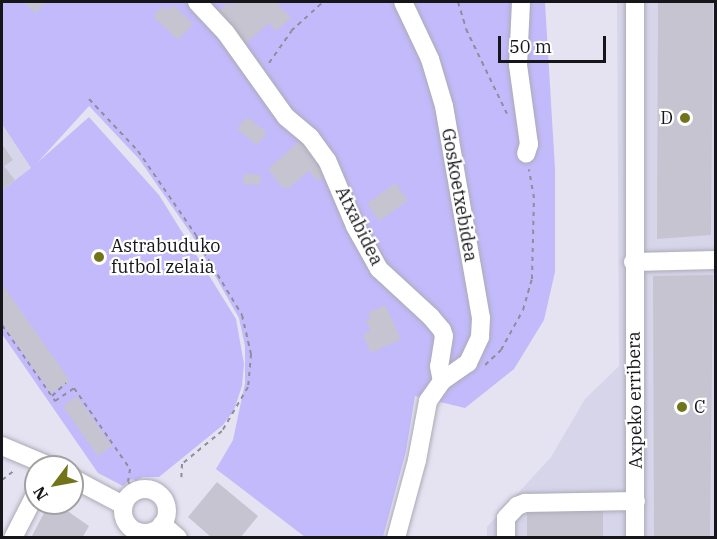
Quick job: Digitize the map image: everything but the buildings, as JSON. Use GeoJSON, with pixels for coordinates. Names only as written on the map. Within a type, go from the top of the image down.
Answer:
{"type":"FeatureCollection","features":[{"type":"Feature","properties":{"kind":"street","name":"Atxabidea"},"geometry":{"type":"LineString","coordinates":[[197,2],[226,33],[286,117],[310,137],[327,160],[355,226],[378,269],[431,316],[442,330],[444,336],[440,366],[442,381]]}},
{"type":"Feature","properties":{"kind":"street","name":"Goskoetxebidea"},"geometry":{"type":"LineString","coordinates":[[403,2],[430,59],[444,106],[481,318],[480,337],[468,363],[442,381]]}},
{"type":"Feature","properties":{"kind":"street"},"geometry":{"type":"LineString","coordinates":[[521,2],[518,65],[530,144],[526,154]]}},
{"type":"Feature","properties":{"kind":"street","name":"Axpeko erribera"},"geometry":{"type":"LineString","coordinates":[[635,2],[633,262],[635,537]]}},
{"type":"Feature","properties":{"kind":"street"},"geometry":{"type":"LineString","coordinates":[[633,262],[716,260]]}},
{"type":"Feature","properties":{"kind":"street"},"geometry":{"type":"LineString","coordinates":[[396,537],[417,460],[428,402],[442,381]]}},
{"type":"Feature","properties":{"kind":"street"},"geometry":{"type":"LineString","coordinates":[[2,446],[24,456]]}},
{"type":"Feature","properties":{"kind":"street"},"geometry":{"type":"LineString","coordinates":[[84,484],[117,501],[135,534],[148,532],[162,524],[166,506],[155,491],[135,490],[117,501]]}},
{"type":"Feature","properties":{"kind":"street"},"geometry":{"type":"LineString","coordinates":[[506,537],[506,518],[517,506],[525,503],[636,501]]}},
{"type":"Feature","properties":{"kind":"street"},"geometry":{"type":"LineString","coordinates":[[13,537],[24,515]]}},
{"type":"Feature","properties":{"kind":"street"},"geometry":{"type":"LineString","coordinates":[[162,524],[178,537]]}},
{"type":"Feature","properties":{"kind":"path"},"geometry":{"type":"LineString","coordinates":[[260,78],[291,31],[323,2]]}},
{"type":"Feature","properties":{"kind":"path"},"geometry":{"type":"LineString","coordinates":[[458,2],[466,29],[490,83],[513,123]]}},
{"type":"Feature","properties":{"kind":"path"},"geometry":{"type":"LineString","coordinates":[[89,99],[144,160],[196,235],[199,244],[242,315],[251,354],[248,387],[222,431],[182,464],[181,481]]}},
{"type":"Feature","properties":{"kind":"path"},"geometry":{"type":"LineString","coordinates":[[484,366],[501,350],[523,310],[532,279],[534,198],[526,154]]}},
{"type":"Feature","properties":{"kind":"path"},"geometry":{"type":"LineString","coordinates":[[2,326],[55,401],[74,388],[130,468],[128,482],[132,486],[125,492],[119,491],[117,501]]}},
{"type":"Feature","properties":{"kind":"path"},"geometry":{"type":"LineString","coordinates":[[52,396],[66,383]]}},
{"type":"Feature","properties":{"kind":"path"},"geometry":{"type":"LineString","coordinates":[[2,480],[15,470]]}},
{"type":"Feature","properties":{"kind":"shaded area"},"geometry":{"type":"Polygon","coordinates":[[[2,2],[545,2],[555,169],[555,272],[544,320],[514,369],[465,408],[415,396],[406,451],[383,537],[305,537],[216,469],[233,440],[245,383],[245,346],[239,318],[192,235],[139,159],[89,106],[38,162],[89,117],[159,195],[236,319],[244,364],[242,386],[234,410],[223,425],[159,477],[143,477],[136,481],[132,479],[123,486],[98,473],[2,334],[2,190],[31,168],[2,124],[2,2]]]}},
{"type":"Feature","properties":{"kind":"shaded area"},"geometry":{"type":"Polygon","coordinates":[[[617,2],[715,2],[715,537],[487,538],[487,527],[551,457],[585,399],[619,366],[617,2]]]}},
{"type":"Feature","properties":{"kind":"shaded area"},"geometry":{"type":"Polygon","coordinates":[[[2,124],[31,168],[2,190],[2,124]]]}},
{"type":"Feature","properties":{"kind":"place","name":"D"},"geometry":{"type":"Point","coordinates":[685,118]}},
{"type":"Feature","properties":{"kind":"place","name":"Astrabuduko futbol zelaia"},"geometry":{"type":"Point","coordinates":[99,257]}},
{"type":"Feature","properties":{"kind":"place","name":"C"},"geometry":{"type":"Point","coordinates":[682,407]}}]}
